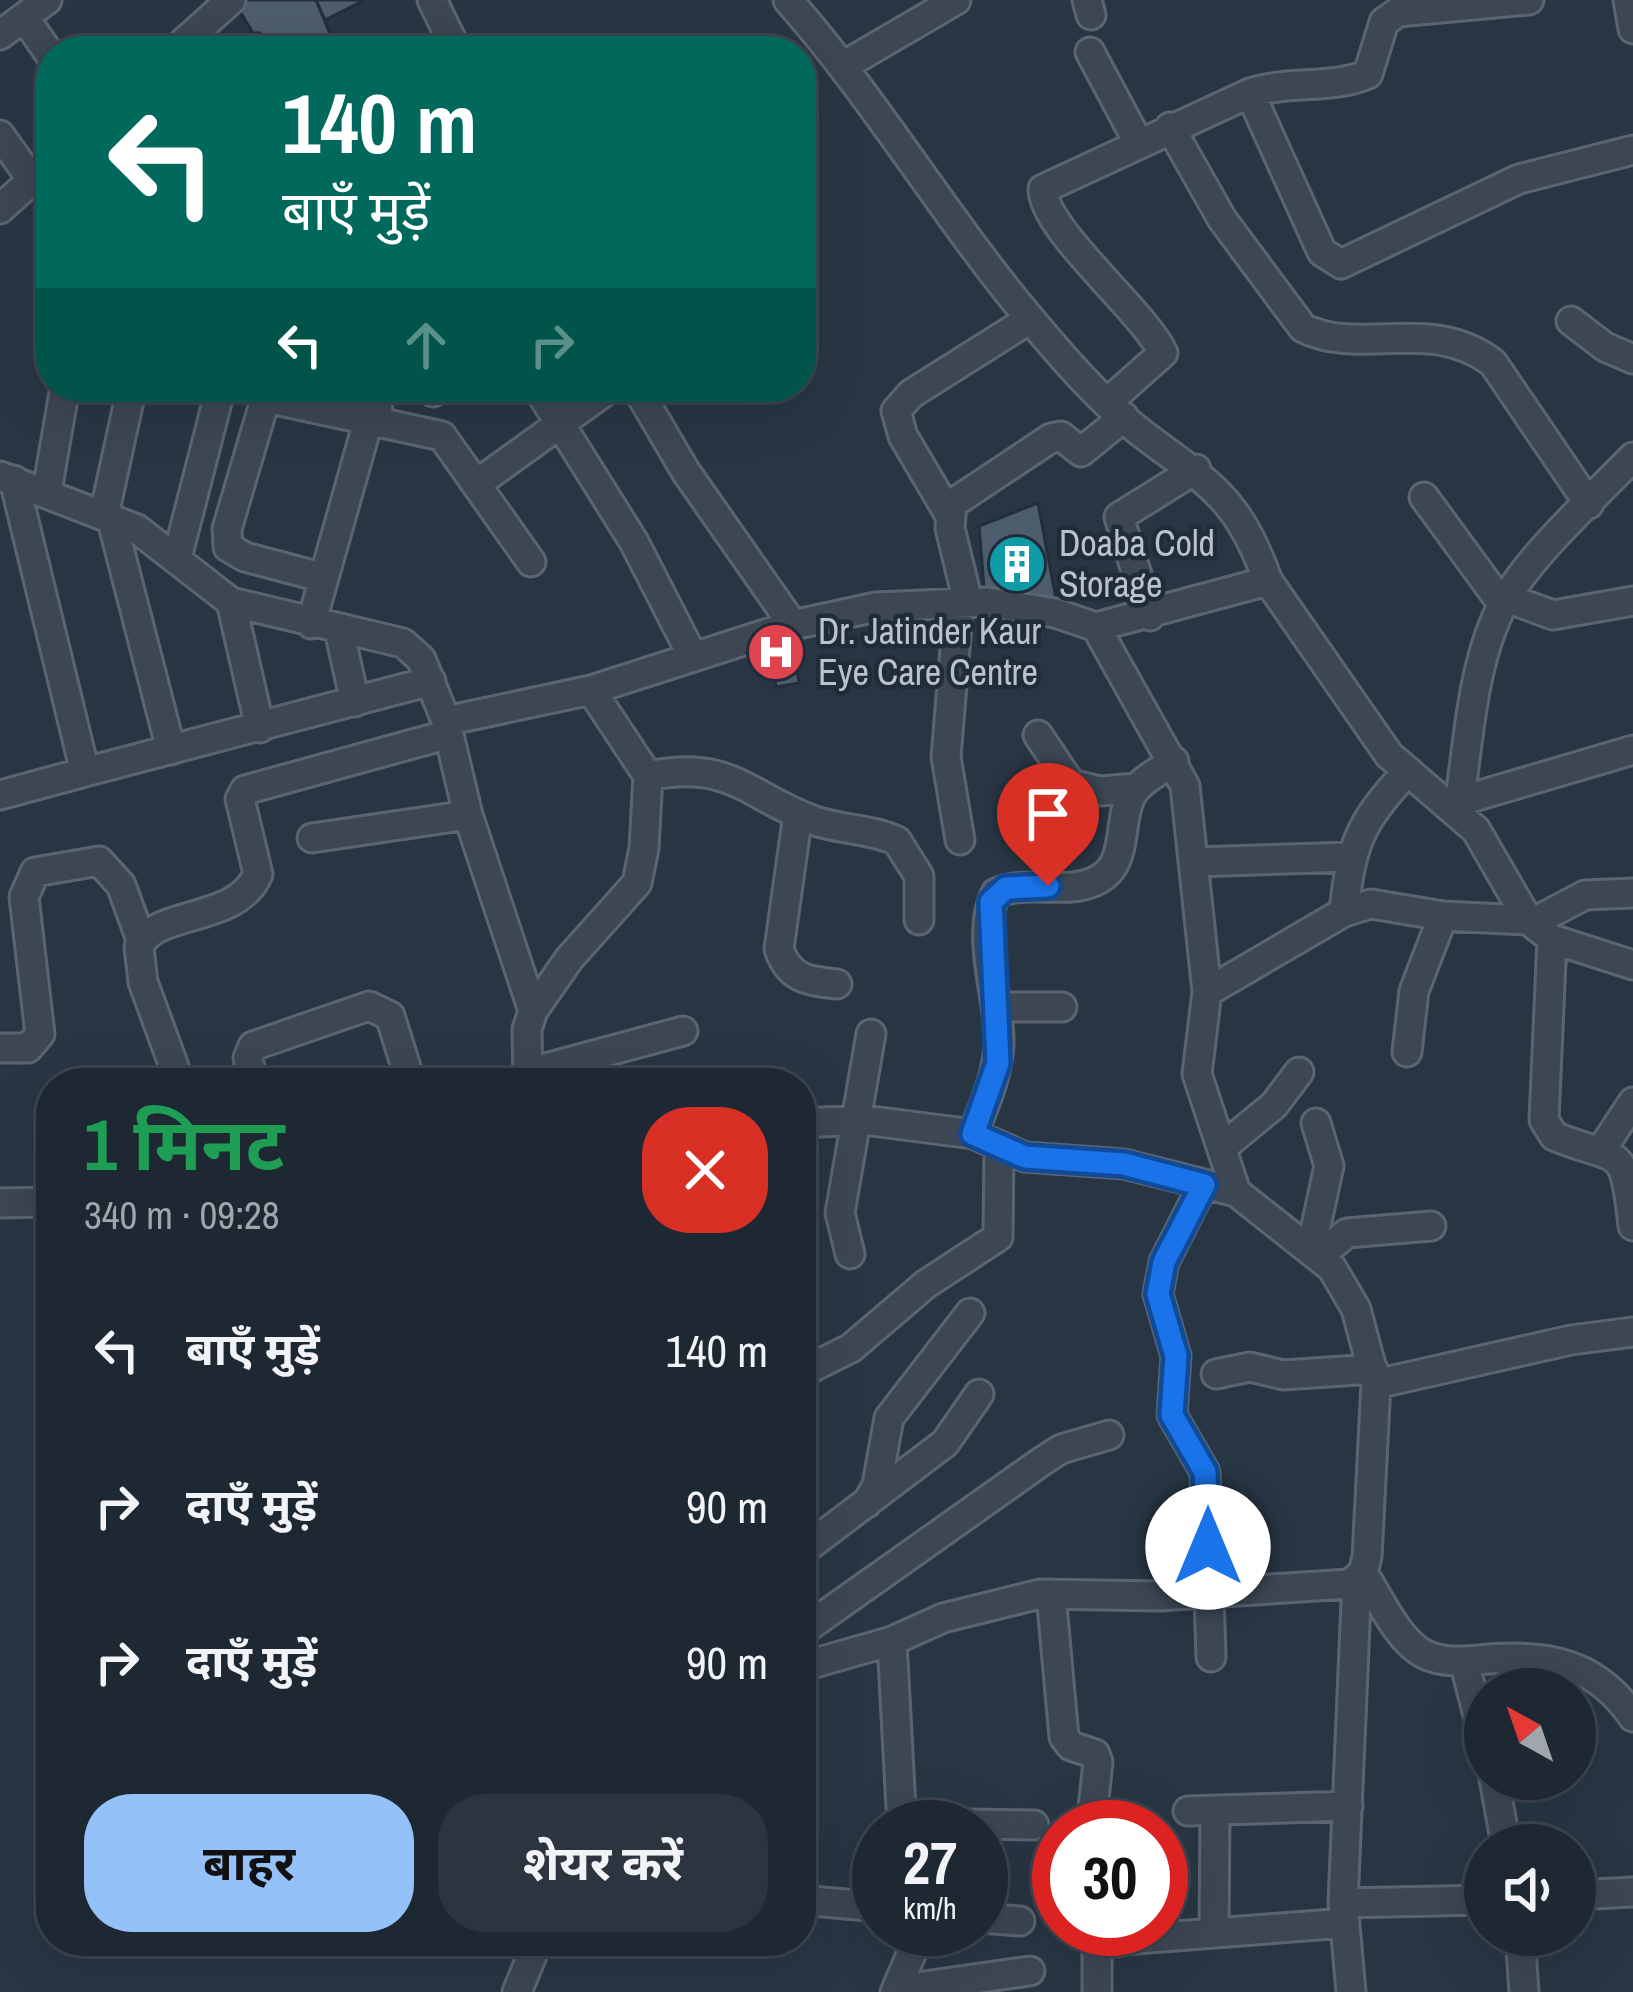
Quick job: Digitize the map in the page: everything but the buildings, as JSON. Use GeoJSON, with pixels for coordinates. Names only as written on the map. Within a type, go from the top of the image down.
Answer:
{"type":"FeatureCollection","features":[{"type":"Feature","properties":{"kind":"street"},"geometry":{"type":"LineString","coordinates":[[0,35],[47,0]]}},
{"type":"Feature","properties":{"kind":"street"},"geometry":{"type":"LineString","coordinates":[[188,0],[205,23]]}},
{"type":"Feature","properties":{"kind":"street"},"geometry":{"type":"LineString","coordinates":[[191,36],[231,0]]}},
{"type":"Feature","properties":{"kind":"street"},"geometry":{"type":"LineString","coordinates":[[432,0],[450,36]]}},
{"type":"Feature","properties":{"kind":"street"},"geometry":{"type":"LineString","coordinates":[[788,0],[844,65],[1030,319],[1116,410],[1226,497],[1255,544],[1268,580],[1350,705],[1408,771],[1459,806],[1476,830],[1537,928],[1544,1120],[1553,1136],[1602,1149],[1623,1165],[1633,1224]]}},
{"type":"Feature","properties":{"kind":"street"},"geometry":{"type":"LineString","coordinates":[[844,65],[956,0]]}},
{"type":"Feature","properties":{"kind":"street"},"geometry":{"type":"LineString","coordinates":[[949,514],[964,494],[1051,438],[1061,436],[1081,452],[1163,353],[1060,225],[1042,192],[1138,142],[1250,93],[1282,82],[1346,82],[1367,74],[1384,22],[1395,6],[1529,0]]}},
{"type":"Feature","properties":{"kind":"street"},"geometry":{"type":"LineString","coordinates":[[1628,0],[1633,29]]}},
{"type":"Feature","properties":{"kind":"street"},"geometry":{"type":"LineString","coordinates":[[24,17],[37,36]]}},
{"type":"Feature","properties":{"kind":"street"},"geometry":{"type":"LineString","coordinates":[[1090,52],[1138,142]]}},
{"type":"Feature","properties":{"kind":"street"},"geometry":{"type":"LineString","coordinates":[[1250,93],[1322,252],[1341,264],[1519,179],[1633,150]]}},
{"type":"Feature","properties":{"kind":"street"},"geometry":{"type":"LineString","coordinates":[[1170,127],[1222,219],[1286,312],[1303,328],[1318,335],[1389,335],[1477,351],[1493,364],[1589,504]]}},
{"type":"Feature","properties":{"kind":"street"},"geometry":{"type":"LineString","coordinates":[[0,135],[36,167]]}},
{"type":"Feature","properties":{"kind":"street"},"geometry":{"type":"LineString","coordinates":[[0,209],[36,176]]}},
{"type":"Feature","properties":{"kind":"street"},"geometry":{"type":"LineString","coordinates":[[960,839],[946,757],[964,602],[949,514],[903,436],[896,411],[911,394],[1030,319]]}},
{"type":"Feature","properties":{"kind":"street"},"geometry":{"type":"LineString","coordinates":[[1571,321],[1605,347],[1633,359]]}},
{"type":"Feature","properties":{"kind":"street"},"geometry":{"type":"LineString","coordinates":[[47,491],[62,402]]}},
{"type":"Feature","properties":{"kind":"street"},"geometry":{"type":"LineString","coordinates":[[129,402],[108,516],[171,750]]}},
{"type":"Feature","properties":{"kind":"street"},"geometry":{"type":"LineString","coordinates":[[177,558],[217,402]]}},
{"type":"Feature","properties":{"kind":"street"},"geometry":{"type":"LineString","coordinates":[[266,402],[227,529],[228,547],[244,557],[324,578]]}},
{"type":"Feature","properties":{"kind":"street"},"geometry":{"type":"LineString","coordinates":[[278,402],[442,436],[531,562]]}},
{"type":"Feature","properties":{"kind":"street"},"geometry":{"type":"LineString","coordinates":[[311,624],[375,402]]}},
{"type":"Feature","properties":{"kind":"street"},"geometry":{"type":"LineString","coordinates":[[546,402],[653,574],[693,657]]}},
{"type":"Feature","properties":{"kind":"street"},"geometry":{"type":"LineString","coordinates":[[478,483],[587,402]]}},
{"type":"Feature","properties":{"kind":"street"},"geometry":{"type":"LineString","coordinates":[[645,402],[686,472],[793,625]]}},
{"type":"Feature","properties":{"kind":"street"},"geometry":{"type":"LineString","coordinates":[[1459,806],[1478,691],[1505,601],[1633,458]]}},
{"type":"Feature","properties":{"kind":"street"},"geometry":{"type":"LineString","coordinates":[[1150,616],[1119,517],[1196,470]]}},
{"type":"Feature","properties":{"kind":"street"},"geometry":{"type":"LineString","coordinates":[[7,478],[137,529],[231,602],[403,643],[421,658],[447,728],[468,814],[533,1011],[529,1068]]}},
{"type":"Feature","properties":{"kind":"street"},"geometry":{"type":"LineString","coordinates":[[7,478],[85,772]]}},
{"type":"Feature","properties":{"kind":"street"},"geometry":{"type":"LineString","coordinates":[[1424,497],[1505,601],[1553,615],[1633,602]]}},
{"type":"Feature","properties":{"kind":"street"},"geometry":{"type":"LineString","coordinates":[[141,940],[226,906],[253,886],[258,874],[240,800],[254,784],[591,690],[793,625],[875,608],[964,602],[1054,613],[1096,627],[1150,616],[1268,580]]}},
{"type":"Feature","properties":{"kind":"street"},"geometry":{"type":"LineString","coordinates":[[231,602],[260,728]]}},
{"type":"Feature","properties":{"kind":"street"},"geometry":{"type":"LineString","coordinates":[[1096,627],[1185,786],[1208,992],[1197,1074],[1236,1192]]}},
{"type":"Feature","properties":{"kind":"street"},"geometry":{"type":"LineString","coordinates":[[339,630],[355,702]]}},
{"type":"Feature","properties":{"kind":"street"},"geometry":{"type":"LineString","coordinates":[[0,795],[431,681]]}},
{"type":"Feature","properties":{"kind":"street"},"geometry":{"type":"LineString","coordinates":[[533,1011],[569,959],[638,883],[650,811],[648,776],[591,690]]}},
{"type":"Feature","properties":{"kind":"street"},"geometry":{"type":"LineString","coordinates":[[1038,735],[1072,784],[1100,791],[1137,788]]}},
{"type":"Feature","properties":{"kind":"street"},"geometry":{"type":"LineString","coordinates":[[1459,806],[1633,750]]}},
{"type":"Feature","properties":{"kind":"street"},"geometry":{"type":"LineString","coordinates":[[973,1134],[998,1063],[998,1007],[989,935],[996,893],[1020,886],[1076,886],[1104,876],[1117,855],[1129,799],[1174,761]]}},
{"type":"Feature","properties":{"kind":"street"},"geometry":{"type":"LineString","coordinates":[[648,776],[671,771],[729,777],[798,814],[886,836],[907,850],[919,876],[919,920]]}},
{"type":"Feature","properties":{"kind":"street"},"geometry":{"type":"LineString","coordinates":[[1344,912],[1351,857],[1363,821],[1408,771]]}},
{"type":"Feature","properties":{"kind":"street"},"geometry":{"type":"LineString","coordinates":[[312,838],[468,814]]}},
{"type":"Feature","properties":{"kind":"street"},"geometry":{"type":"LineString","coordinates":[[798,814],[778,950],[784,966],[797,977],[837,984]]}},
{"type":"Feature","properties":{"kind":"street"},"geometry":{"type":"LineString","coordinates":[[1195,862],[1351,857]]}},
{"type":"Feature","properties":{"kind":"street"},"geometry":{"type":"LineString","coordinates":[[0,1048],[28,1048],[40,1034],[23,897],[35,872],[99,861],[122,885],[141,940],[143,982],[175,1068]]}},
{"type":"Feature","properties":{"kind":"street"},"geometry":{"type":"LineString","coordinates":[[1537,928],[1585,895],[1633,893]]}},
{"type":"Feature","properties":{"kind":"street"},"geometry":{"type":"LineString","coordinates":[[1208,992],[1344,912],[1371,904],[1537,928],[1633,964]]}},
{"type":"Feature","properties":{"kind":"street"},"geometry":{"type":"LineString","coordinates":[[1407,1052],[1414,991],[1443,916]]}},
{"type":"Feature","properties":{"kind":"street"},"geometry":{"type":"LineString","coordinates":[[250,1068],[253,1046],[369,1006],[391,1016],[407,1068]]}},
{"type":"Feature","properties":{"kind":"street"},"geometry":{"type":"LineString","coordinates":[[998,1007],[1062,1006]]}},
{"type":"Feature","properties":{"kind":"street"},"geometry":{"type":"LineString","coordinates":[[560,1068],[683,1030]]}},
{"type":"Feature","properties":{"kind":"street"},"geometry":{"type":"LineString","coordinates":[[850,1254],[840,1224],[871,1034]]}},
{"type":"Feature","properties":{"kind":"street"},"geometry":{"type":"LineString","coordinates":[[1223,1147],[1274,1105],[1300,1072]]}},
{"type":"Feature","properties":{"kind":"street"},"geometry":{"type":"LineString","coordinates":[[1602,1149],[1633,1102]]}},
{"type":"Feature","properties":{"kind":"street"},"geometry":{"type":"LineString","coordinates":[[816,1122],[856,1119],[973,1134],[999,1150],[1124,1164],[1236,1192],[1315,1253],[1356,1309],[1375,1376],[1348,1807],[1344,1913],[1351,1992]]}},
{"type":"Feature","properties":{"kind":"street"},"geometry":{"type":"LineString","coordinates":[[1315,1253],[1329,1166],[1316,1123]]}},
{"type":"Feature","properties":{"kind":"street"},"geometry":{"type":"LineString","coordinates":[[816,1366],[851,1348],[926,1284],[998,1237],[999,1150]]}},
{"type":"Feature","properties":{"kind":"street"},"geometry":{"type":"LineString","coordinates":[[1204,1185],[1164,1262],[1158,1294],[1176,1356],[1172,1415],[1205,1472],[1211,1657]]}},
{"type":"Feature","properties":{"kind":"street"},"geometry":{"type":"LineString","coordinates":[[0,1203],[36,1202]]}},
{"type":"Feature","properties":{"kind":"street"},"geometry":{"type":"LineString","coordinates":[[1315,1253],[1347,1233],[1431,1226]]}},
{"type":"Feature","properties":{"kind":"street"},"geometry":{"type":"LineString","coordinates":[[867,1503],[877,1485],[889,1418],[970,1312]]}},
{"type":"Feature","properties":{"kind":"street"},"geometry":{"type":"LineString","coordinates":[[1216,1374],[1250,1367],[1283,1375],[1375,1376],[1633,1332]]}},
{"type":"Feature","properties":{"kind":"street"},"geometry":{"type":"LineString","coordinates":[[816,1541],[945,1443],[979,1394]]}},
{"type":"Feature","properties":{"kind":"street"},"geometry":{"type":"LineString","coordinates":[[816,1621],[1061,1449],[1108,1435]]}},
{"type":"Feature","properties":{"kind":"street"},"geometry":{"type":"LineString","coordinates":[[816,1663],[892,1641],[943,1618],[1051,1594],[1206,1594],[1360,1576]]}},
{"type":"Feature","properties":{"kind":"street"},"geometry":{"type":"LineString","coordinates":[[1360,1576],[1427,1656],[1464,1661],[1520,1657],[1570,1664],[1603,1683],[1633,1717]]}},
{"type":"Feature","properties":{"kind":"street"},"geometry":{"type":"LineString","coordinates":[[1051,1594],[1064,1737],[1071,1746],[1095,1754],[1094,1800]]}},
{"type":"Feature","properties":{"kind":"street"},"geometry":{"type":"LineString","coordinates":[[892,1641],[901,1800]]}},
{"type":"Feature","properties":{"kind":"street"},"geometry":{"type":"LineString","coordinates":[[1464,1661],[1466,1668]]}},
{"type":"Feature","properties":{"kind":"street"},"geometry":{"type":"LineString","coordinates":[[1214,1933],[1202,1811],[1348,1807]]}},
{"type":"Feature","properties":{"kind":"street"},"geometry":{"type":"LineString","coordinates":[[1596,1894],[1633,1892]]}},
{"type":"Feature","properties":{"kind":"street"},"geometry":{"type":"LineString","coordinates":[[816,1901],[852,1904]]}},
{"type":"Feature","properties":{"kind":"street"},"geometry":{"type":"LineString","coordinates":[[1188,1933],[1464,1902]]}},
{"type":"Feature","properties":{"kind":"street"},"geometry":{"type":"LineString","coordinates":[[1008,1920],[1020,1921]]}},
{"type":"Feature","properties":{"kind":"street"},"geometry":{"type":"LineString","coordinates":[[517,1992],[532,1956]]}},
{"type":"Feature","properties":{"kind":"street"},"geometry":{"type":"LineString","coordinates":[[895,1991],[910,1956]]}},
{"type":"Feature","properties":{"kind":"street"},"geometry":{"type":"LineString","coordinates":[[1097,1956],[1097,1992]]}},
{"type":"Feature","properties":{"kind":"street"},"geometry":{"type":"LineString","coordinates":[[1521,1956],[1524,1992]]}},
{"type":"Feature","properties":{"kind":"street"},"geometry":{"type":"LineString","coordinates":[[895,1991],[1030,1970]]}},
{"type":"Feature","properties":{"kind":"place","name":"Doaba Cold Storage"},"geometry":{"type":"Point","coordinates":[1017,564]}},
{"type":"Feature","properties":{"kind":"place","name":"Dr. Jatinder Kaur Eye Care Centre"},"geometry":{"type":"Point","coordinates":[776,652]}},
{"type":"Feature","properties":{"kind":"route"},"geometry":{"type":"LineString","coordinates":[[1048,886],[1006,888],[991,902],[998,1063],[973,1134],[999,1150],[1025,1157],[1124,1164],[1204,1185],[1164,1262],[1158,1294],[1176,1356],[1172,1415],[1200,1456],[1205,1472],[1208,1547]]}}]}
